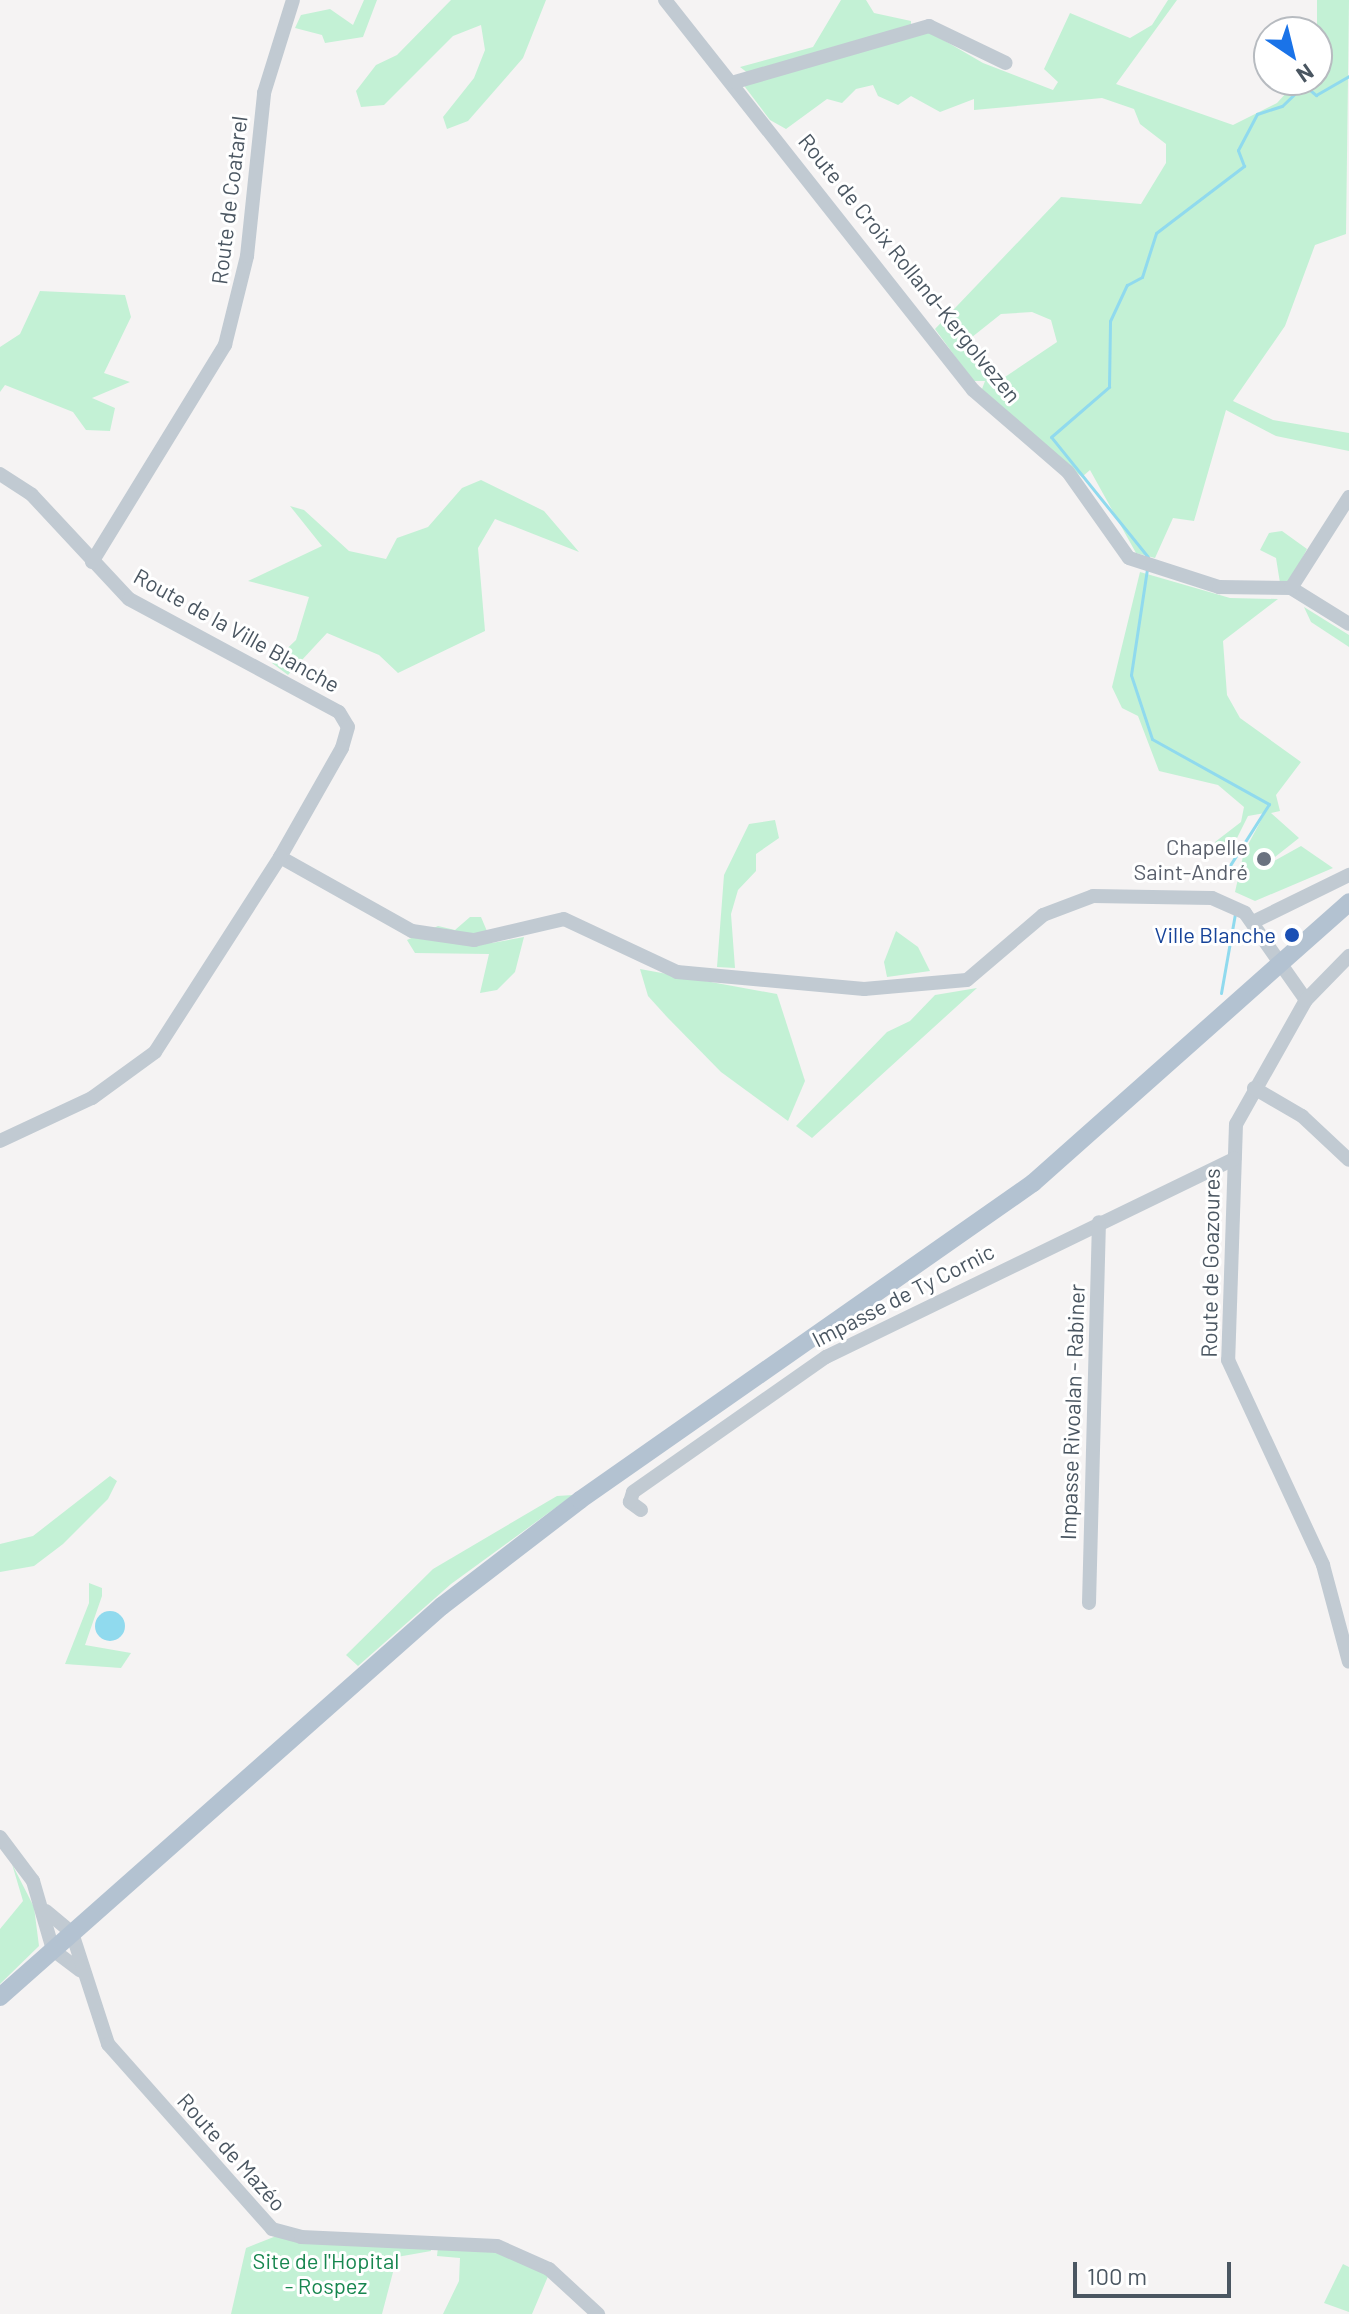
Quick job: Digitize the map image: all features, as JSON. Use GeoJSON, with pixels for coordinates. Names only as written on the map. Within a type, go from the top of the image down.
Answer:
{"type":"FeatureCollection","features":[{"type":"Feature","properties":{"kind":"main road"},"geometry":{"type":"LineString","coordinates":[[0,1997],[478,1578],[1033,1183],[1349,902]]}},
{"type":"Feature","properties":{"kind":"street","name":"Route de Coatarel"},"geometry":{"type":"LineString","coordinates":[[92,562],[202,392],[229,334],[249,244],[264,93],[293,0]]}},
{"type":"Feature","properties":{"kind":"street","name":"Route de Croix Rolland-Kergolvezen"},"geometry":{"type":"LineString","coordinates":[[665,0],[735,82],[973,390],[1076,479],[1129,558],[1219,587],[1291,588]]}},
{"type":"Feature","properties":{"kind":"street"},"geometry":{"type":"LineString","coordinates":[[735,82],[929,26],[1006,63]]}},
{"type":"Feature","properties":{"kind":"street","name":"Route de la Ville Blanche"},"geometry":{"type":"LineString","coordinates":[[0,474],[32,495],[129,599],[343,716],[342,748],[280,857]]}},
{"type":"Feature","properties":{"kind":"street"},"geometry":{"type":"LineString","coordinates":[[1349,497],[1291,588],[1349,624]]}},
{"type":"Feature","properties":{"kind":"street"},"geometry":{"type":"LineString","coordinates":[[0,1141],[92,1098],[155,1052],[243,905],[280,857],[390,923],[434,937],[488,938],[564,919],[677,972],[830,989],[959,983],[1043,915],[1093,896],[1217,899],[1255,921],[1279,965],[1306,1000]]}},
{"type":"Feature","properties":{"kind":"street"},"geometry":{"type":"LineString","coordinates":[[1255,921],[1342,884],[1349,875]]}},
{"type":"Feature","properties":{"kind":"street","name":"Route de Goazoures"},"geometry":{"type":"LineString","coordinates":[[1349,956],[1306,1000],[1239,1115],[1234,1159],[1228,1360],[1323,1565],[1349,1662]]}},
{"type":"Feature","properties":{"kind":"street"},"geometry":{"type":"LineString","coordinates":[[1254,1088],[1302,1116],[1349,1160]]}},
{"type":"Feature","properties":{"kind":"street","name":"Impasse de Ty Cornic"},"geometry":{"type":"LineString","coordinates":[[641,1510],[630,1502],[633,1492],[826,1357],[1234,1159]]}},
{"type":"Feature","properties":{"kind":"street","name":"Impasse Rivoalan - Rabiner"},"geometry":{"type":"LineString","coordinates":[[1089,1603],[1099,1222]]}},
{"type":"Feature","properties":{"kind":"street"},"geometry":{"type":"LineString","coordinates":[[0,1837],[28,1869],[46,1911],[53,1950],[80,1970]]}},
{"type":"Feature","properties":{"kind":"street"},"geometry":{"type":"LineString","coordinates":[[46,1911],[72,1933]]}},
{"type":"Feature","properties":{"kind":"street","name":"Route de Mazéo"},"geometry":{"type":"LineString","coordinates":[[72,1933],[80,1970],[108,2044],[272,2229],[497,2246],[549,2269],[598,2314]]}},
{"type":"Feature","properties":{"kind":"green space"},"geometry":{"type":"Polygon","coordinates":[[[364,0],[377,0],[363,37],[325,43],[322,35],[295,28],[301,15],[330,9],[353,25],[364,0]]]}},
{"type":"Feature","properties":{"kind":"green space"},"geometry":{"type":"Polygon","coordinates":[[[451,0],[546,0],[523,58],[468,121],[447,129],[443,117],[474,78],[485,50],[481,25],[453,36],[384,105],[361,107],[356,91],[376,65],[397,55],[451,0]]]}},
{"type":"Feature","properties":{"kind":"green space"},"geometry":{"type":"Polygon","coordinates":[[[841,0],[866,0],[874,13],[911,21],[911,37],[928,31],[983,63],[1053,90],[1058,82],[1044,69],[1070,13],[1130,38],[1152,25],[1168,0],[1177,0],[1116,84],[1233,125],[1277,103],[1283,96],[1333,96],[1333,16],[1317,16],[1317,0],[1349,0],[1346,234],[1315,245],[1285,326],[1233,401],[1273,420],[1349,433],[1349,451],[1276,436],[1226,410],[1194,521],[1173,518],[1155,558],[1136,553],[1090,470],[1082,477],[1052,454],[982,389],[985,381],[973,381],[935,329],[1061,197],[1141,204],[1166,163],[1166,144],[1140,124],[1134,109],[1102,98],[974,110],[974,99],[940,112],[911,96],[898,105],[878,96],[873,85],[856,89],[842,103],[827,99],[786,129],[770,120],[742,83],[753,77],[740,67],[813,47],[841,0]],[[1032,312],[1001,314],[962,345],[985,377],[999,381],[1057,342],[1051,320],[1032,312]]]}},
{"type":"Feature","properties":{"kind":"green space"},"geometry":{"type":"Polygon","coordinates":[[[40,291],[125,295],[131,317],[104,373],[130,382],[92,398],[115,408],[110,431],[86,430],[73,412],[5,385],[0,392],[0,347],[20,334],[40,291]]]}},
{"type":"Feature","properties":{"kind":"green space"},"geometry":{"type":"Polygon","coordinates":[[[481,480],[544,511],[579,552],[495,519],[478,548],[485,631],[398,673],[379,655],[327,633],[288,675],[272,663],[296,640],[309,597],[248,581],[322,546],[290,506],[304,510],[349,551],[386,559],[397,538],[428,527],[462,488],[481,480]]]}},
{"type":"Feature","properties":{"kind":"green space"},"geometry":{"type":"Polygon","coordinates":[[[1282,531],[1307,549],[1290,582],[1280,583],[1276,558],[1260,550],[1269,533],[1282,531]]]}},
{"type":"Feature","properties":{"kind":"green space"},"geometry":{"type":"Polygon","coordinates":[[[1140,572],[1230,598],[1278,599],[1223,641],[1227,695],[1240,718],[1301,762],[1276,795],[1280,811],[1271,813],[1299,838],[1275,857],[1268,850],[1253,861],[1263,867],[1301,846],[1333,868],[1255,901],[1235,892],[1244,852],[1265,813],[1248,816],[1228,856],[1221,856],[1215,842],[1241,822],[1244,807],[1218,785],[1159,771],[1138,716],[1122,708],[1112,687],[1140,572]]]}},
{"type":"Feature","properties":{"kind":"green space"},"geometry":{"type":"Polygon","coordinates":[[[1304,607],[1349,635],[1349,647],[1311,622],[1304,607]]]}},
{"type":"Feature","properties":{"kind":"green space"},"geometry":{"type":"Polygon","coordinates":[[[775,820],[779,838],[756,854],[756,871],[738,890],[731,914],[735,968],[717,967],[724,875],[749,824],[775,820]]]}},
{"type":"Feature","properties":{"kind":"green space"},"geometry":{"type":"Polygon","coordinates":[[[470,917],[481,917],[492,943],[524,937],[515,972],[497,990],[480,993],[489,954],[415,953],[407,940],[438,926],[455,930],[470,917]]]}},
{"type":"Feature","properties":{"kind":"green space"},"geometry":{"type":"Polygon","coordinates":[[[896,931],[918,947],[930,971],[887,977],[884,962],[896,931]]]}},
{"type":"Feature","properties":{"kind":"green space"},"geometry":{"type":"Polygon","coordinates":[[[640,969],[777,994],[805,1081],[788,1121],[721,1072],[667,1017],[648,996],[640,969]]]}},
{"type":"Feature","properties":{"kind":"green space"},"geometry":{"type":"Polygon","coordinates":[[[977,988],[812,1138],[796,1126],[887,1032],[910,1021],[935,995],[977,988]]]}},
{"type":"Feature","properties":{"kind":"green space"},"geometry":{"type":"Polygon","coordinates":[[[110,1476],[117,1481],[108,1499],[63,1544],[34,1566],[0,1572],[0,1544],[33,1536],[110,1476]]]}},
{"type":"Feature","properties":{"kind":"green space"},"geometry":{"type":"Polygon","coordinates":[[[573,1495],[451,1584],[358,1666],[346,1655],[433,1569],[557,1496],[573,1495]]]}},
{"type":"Feature","properties":{"kind":"green space"},"geometry":{"type":"Polygon","coordinates":[[[89,1583],[102,1588],[102,1596],[85,1645],[131,1653],[121,1668],[65,1664],[89,1603],[89,1583]]]}},
{"type":"Feature","properties":{"kind":"green space"},"geometry":{"type":"Polygon","coordinates":[[[12,1864],[34,1907],[39,1946],[0,1984],[0,1929],[23,1901],[12,1864]]]}},
{"type":"Feature","properties":{"kind":"green space","name":"Site de l'Hopital - Rospez"},"geometry":{"type":"Polygon","coordinates":[[[289,2231],[430,2246],[431,2251],[397,2257],[382,2314],[231,2314],[246,2248],[289,2231]]]}},
{"type":"Feature","properties":{"kind":"green space","name":"Site de l'Hopital - Rospez"},"geometry":{"type":"Polygon","coordinates":[[[438,2247],[498,2249],[549,2274],[532,2314],[443,2314],[459,2281],[460,2258],[437,2256],[438,2247]]]}},
{"type":"Feature","properties":{"kind":"green space"},"geometry":{"type":"Polygon","coordinates":[[[1343,2264],[1349,2267],[1349,2312],[1324,2303],[1343,2264]]]}},
{"type":"Feature","properties":{"kind":"water"},"geometry":{"type":"Polygon","coordinates":[[[110,1611],[116,1612],[124,1620],[124,1632],[116,1640],[110,1641],[104,1640],[96,1632],[95,1626],[96,1620],[104,1612],[110,1611]]]}},
{"type":"Feature","properties":{"kind":"waterway"},"geometry":{"type":"LineString","coordinates":[[1148,557],[1051,437],[1109,387],[1110,321],[1127,285],[1142,277],[1156,233],[1244,166],[1238,150],[1257,114],[1282,106],[1304,85],[1316,95],[1349,76]]}},
{"type":"Feature","properties":{"kind":"waterway"},"geometry":{"type":"LineString","coordinates":[[1147,569],[1131,675],[1152,739],[1269,804],[1225,873],[1228,879]]}},
{"type":"Feature","properties":{"kind":"waterway"},"geometry":{"type":"LineString","coordinates":[[1221,993],[1235,914]]}},
{"type":"Feature","properties":{"kind":"place","name":"Chapelle Saint-André"},"geometry":{"type":"Point","coordinates":[1264,859]}},
{"type":"Feature","properties":{"kind":"place","name":"Ville Blanche"},"geometry":{"type":"Point","coordinates":[1292,935]}}]}
